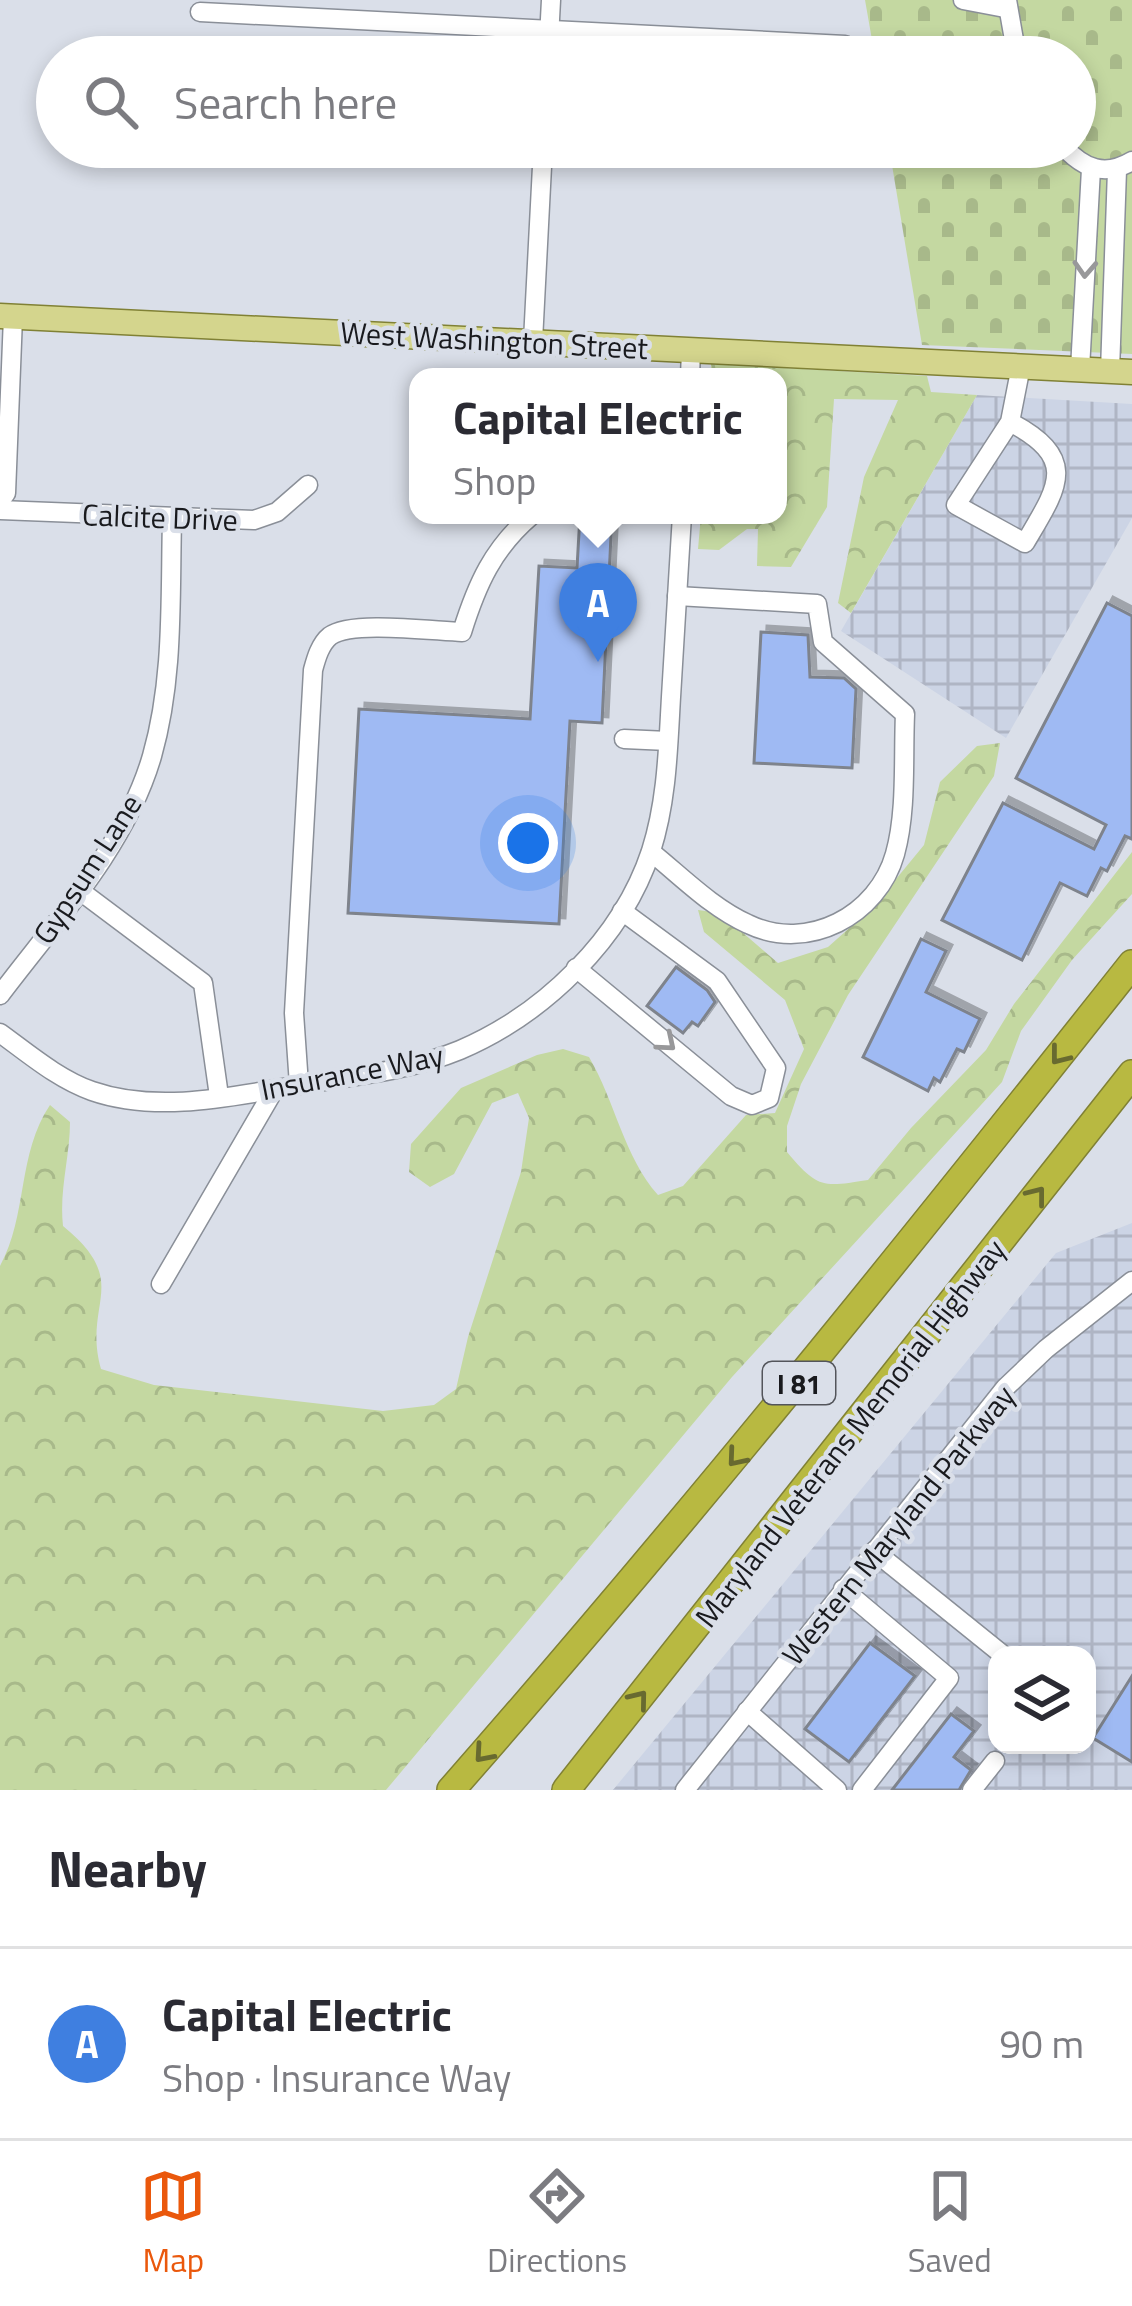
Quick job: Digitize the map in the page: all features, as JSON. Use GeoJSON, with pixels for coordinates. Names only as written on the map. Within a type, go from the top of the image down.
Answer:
{"type":"FeatureCollection","features":[{"type":"Feature","properties":{"kind":"highway","name":"I 81"},"geometry":{"type":"LineString","coordinates":[[451,1790],[632,1584],[807,1373],[1132,964]]}},
{"type":"Feature","properties":{"kind":"highway","name":"Maryland Veterans Memorial Highway"},"geometry":{"type":"LineString","coordinates":[[566,1790],[1132,1074]]}},
{"type":"Feature","properties":{"kind":"main road","name":"West Washington Street"},"geometry":{"type":"LineString","coordinates":[[7,316],[1121,371]]}},
{"type":"Feature","properties":{"kind":"street"},"geometry":{"type":"LineString","coordinates":[[549,36],[551,0]]}},
{"type":"Feature","properties":{"kind":"street"},"geometry":{"type":"LineString","coordinates":[[963,0],[1006,4],[1013,36]]}},
{"type":"Feature","properties":{"kind":"street"},"geometry":{"type":"LineString","coordinates":[[200,12],[667,36]]}},
{"type":"Feature","properties":{"kind":"street"},"geometry":{"type":"LineString","coordinates":[[1080,369],[1091,169],[1125,165],[1121,371]]}},
{"type":"Feature","properties":{"kind":"street"},"geometry":{"type":"LineString","coordinates":[[533,341],[542,168]]}},
{"type":"Feature","properties":{"kind":"street"},"geometry":{"type":"LineString","coordinates":[[0,500],[6,493],[7,316]]}},
{"type":"Feature","properties":{"kind":"street"},"geometry":{"type":"LineString","coordinates":[[691,368],[692,350]]}},
{"type":"Feature","properties":{"kind":"street"},"geometry":{"type":"LineString","coordinates":[[1010,422],[1046,446],[1059,475],[1058,489],[1024,543],[956,505],[1010,422],[1021,366]]}},
{"type":"Feature","properties":{"kind":"street","name":"Calcite Drive"},"geometry":{"type":"LineString","coordinates":[[0,510],[254,520],[277,512],[308,485]]}},
{"type":"Feature","properties":{"kind":"street","name":"Gypsum Lane"},"geometry":{"type":"LineString","coordinates":[[0,995],[123,823],[151,759],[168,672],[172,519]]}},
{"type":"Feature","properties":{"kind":"street"},"geometry":{"type":"LineString","coordinates":[[299,1085],[294,1013],[313,670],[319,650],[330,636],[360,628],[462,632],[483,571],[522,524]]}},
{"type":"Feature","properties":{"kind":"street","name":"Insurance Way"},"geometry":{"type":"LineString","coordinates":[[0,1033],[45,1066],[91,1090],[138,1102],[274,1090],[379,1073],[458,1051],[535,1009],[622,911],[651,852],[668,741],[681,524]]}},
{"type":"Feature","properties":{"kind":"street"},"geometry":{"type":"LineString","coordinates":[[651,852],[746,924],[792,934],[814,932],[858,911],[887,877],[898,841],[905,715],[823,642],[817,604],[677,596]]}},
{"type":"Feature","properties":{"kind":"street"},"geometry":{"type":"LineString","coordinates":[[624,740],[668,741]]}},
{"type":"Feature","properties":{"kind":"street"},"geometry":{"type":"LineString","coordinates":[[79,890],[203,982],[219,1096]]}},
{"type":"Feature","properties":{"kind":"street"},"geometry":{"type":"LineString","coordinates":[[576,968],[731,1096],[752,1105],[769,1098],[776,1068],[737,1016],[726,991],[622,911]]}},
{"type":"Feature","properties":{"kind":"street"},"geometry":{"type":"LineString","coordinates":[[161,1284],[274,1090]]}},
{"type":"Feature","properties":{"kind":"street","name":"Western Maryland Parkway"},"geometry":{"type":"LineString","coordinates":[[686,1790],[1005,1388],[1132,1281]]}},
{"type":"Feature","properties":{"kind":"street"},"geometry":{"type":"LineString","coordinates":[[874,1551],[992,1646]]}},
{"type":"Feature","properties":{"kind":"street"},"geometry":{"type":"LineString","coordinates":[[843,1589],[950,1678],[862,1790]]}},
{"type":"Feature","properties":{"kind":"street"},"geometry":{"type":"LineString","coordinates":[[747,1712],[837,1790]]}},
{"type":"Feature","properties":{"kind":"street"},"geometry":{"type":"LineString","coordinates":[[972,1790],[994,1761]]}},
{"type":"Feature","properties":{"kind":"shaded area"},"geometry":{"type":"Polygon","coordinates":[[[977,395],[1132,404],[1132,518],[1006,738],[841,631],[977,395]]]}},
{"type":"Feature","properties":{"kind":"shaded area"},"geometry":{"type":"Polygon","coordinates":[[[1132,1223],[1132,1790],[613,1790],[1056,1253],[1132,1223]]]}},
{"type":"Feature","properties":{"kind":"green space"},"geometry":{"type":"Polygon","coordinates":[[[865,0],[1132,0],[1132,354],[922,345],[892,168],[1096,168],[1096,36],[871,36],[865,0]]]}},
{"type":"Feature","properties":{"kind":"green space"},"geometry":{"type":"Polygon","coordinates":[[[711,364],[783,368],[711,368],[711,364]]]}},
{"type":"Feature","properties":{"kind":"green space"},"geometry":{"type":"Polygon","coordinates":[[[787,368],[927,376],[931,392],[977,395],[851,613],[838,603],[864,477],[898,400],[834,399],[827,507],[791,567],[757,566],[758,529],[747,529],[719,550],[698,549],[700,524],[787,524],[787,368]]]}},
{"type":"Feature","properties":{"kind":"green space"},"geometry":{"type":"Polygon","coordinates":[[[1000,743],[994,776],[848,995],[801,1084],[787,1126],[787,1152],[822,1182],[868,1180],[986,1050],[1014,1004],[1132,852],[1132,894],[1072,960],[1021,1031],[1002,1082],[732,1377],[386,1790],[0,1790],[0,1266],[15,1226],[32,1144],[50,1105],[70,1122],[63,1226],[84,1246],[101,1279],[97,1346],[101,1369],[154,1385],[383,1411],[434,1405],[456,1389],[521,1172],[529,1118],[518,1093],[492,1103],[454,1174],[430,1187],[409,1172],[411,1144],[461,1088],[537,1055],[563,1049],[589,1057],[637,1164],[658,1195],[683,1186],[746,1115],[775,1113],[804,1049],[785,1000],[704,932],[698,910],[720,913],[778,963],[828,947],[873,907],[924,845],[940,782],[977,746],[1000,743]]]}},
{"type":"Feature","properties":{"kind":"building"},"geometry":{"type":"Polygon","coordinates":[[[579,524],[612,524],[602,723],[570,721],[559,924],[348,913],[359,709],[530,719],[539,566],[577,568],[579,524]]]}},
{"type":"Feature","properties":{"kind":"building"},"geometry":{"type":"Polygon","coordinates":[[[1107,603],[1132,616],[1132,839],[1125,836],[1087,896],[1060,883],[1022,960],[942,920],[1003,803],[1094,849],[1106,825],[1016,778],[1107,603]]]}},
{"type":"Feature","properties":{"kind":"building"},"geometry":{"type":"Polygon","coordinates":[[[761,632],[808,635],[810,677],[844,678],[856,689],[852,768],[754,763],[761,632]]]}},
{"type":"Feature","properties":{"kind":"building"},"geometry":{"type":"Polygon","coordinates":[[[921,939],[946,951],[926,992],[980,1019],[964,1052],[957,1049],[940,1082],[934,1078],[928,1091],[863,1057],[921,939]]]}},
{"type":"Feature","properties":{"kind":"building"},"geometry":{"type":"Polygon","coordinates":[[[676,967],[715,1002],[698,1026],[692,1022],[683,1033],[647,1006],[676,967]]]}},
{"type":"Feature","properties":{"kind":"building"},"geometry":{"type":"Polygon","coordinates":[[[870,1643],[915,1676],[849,1762],[805,1729],[870,1643]]]}},
{"type":"Feature","properties":{"kind":"building"},"geometry":{"type":"Polygon","coordinates":[[[1132,1676],[1132,1762],[1096,1740],[1132,1676]]]}},
{"type":"Feature","properties":{"kind":"building"},"geometry":{"type":"Polygon","coordinates":[[[951,1714],[974,1731],[954,1757],[971,1770],[959,1790],[892,1790],[951,1714]]]}},
{"type":"Feature","properties":{"kind":"place","name":"Capital Electric"},"geometry":{"type":"Point","coordinates":[598,662]}}]}
